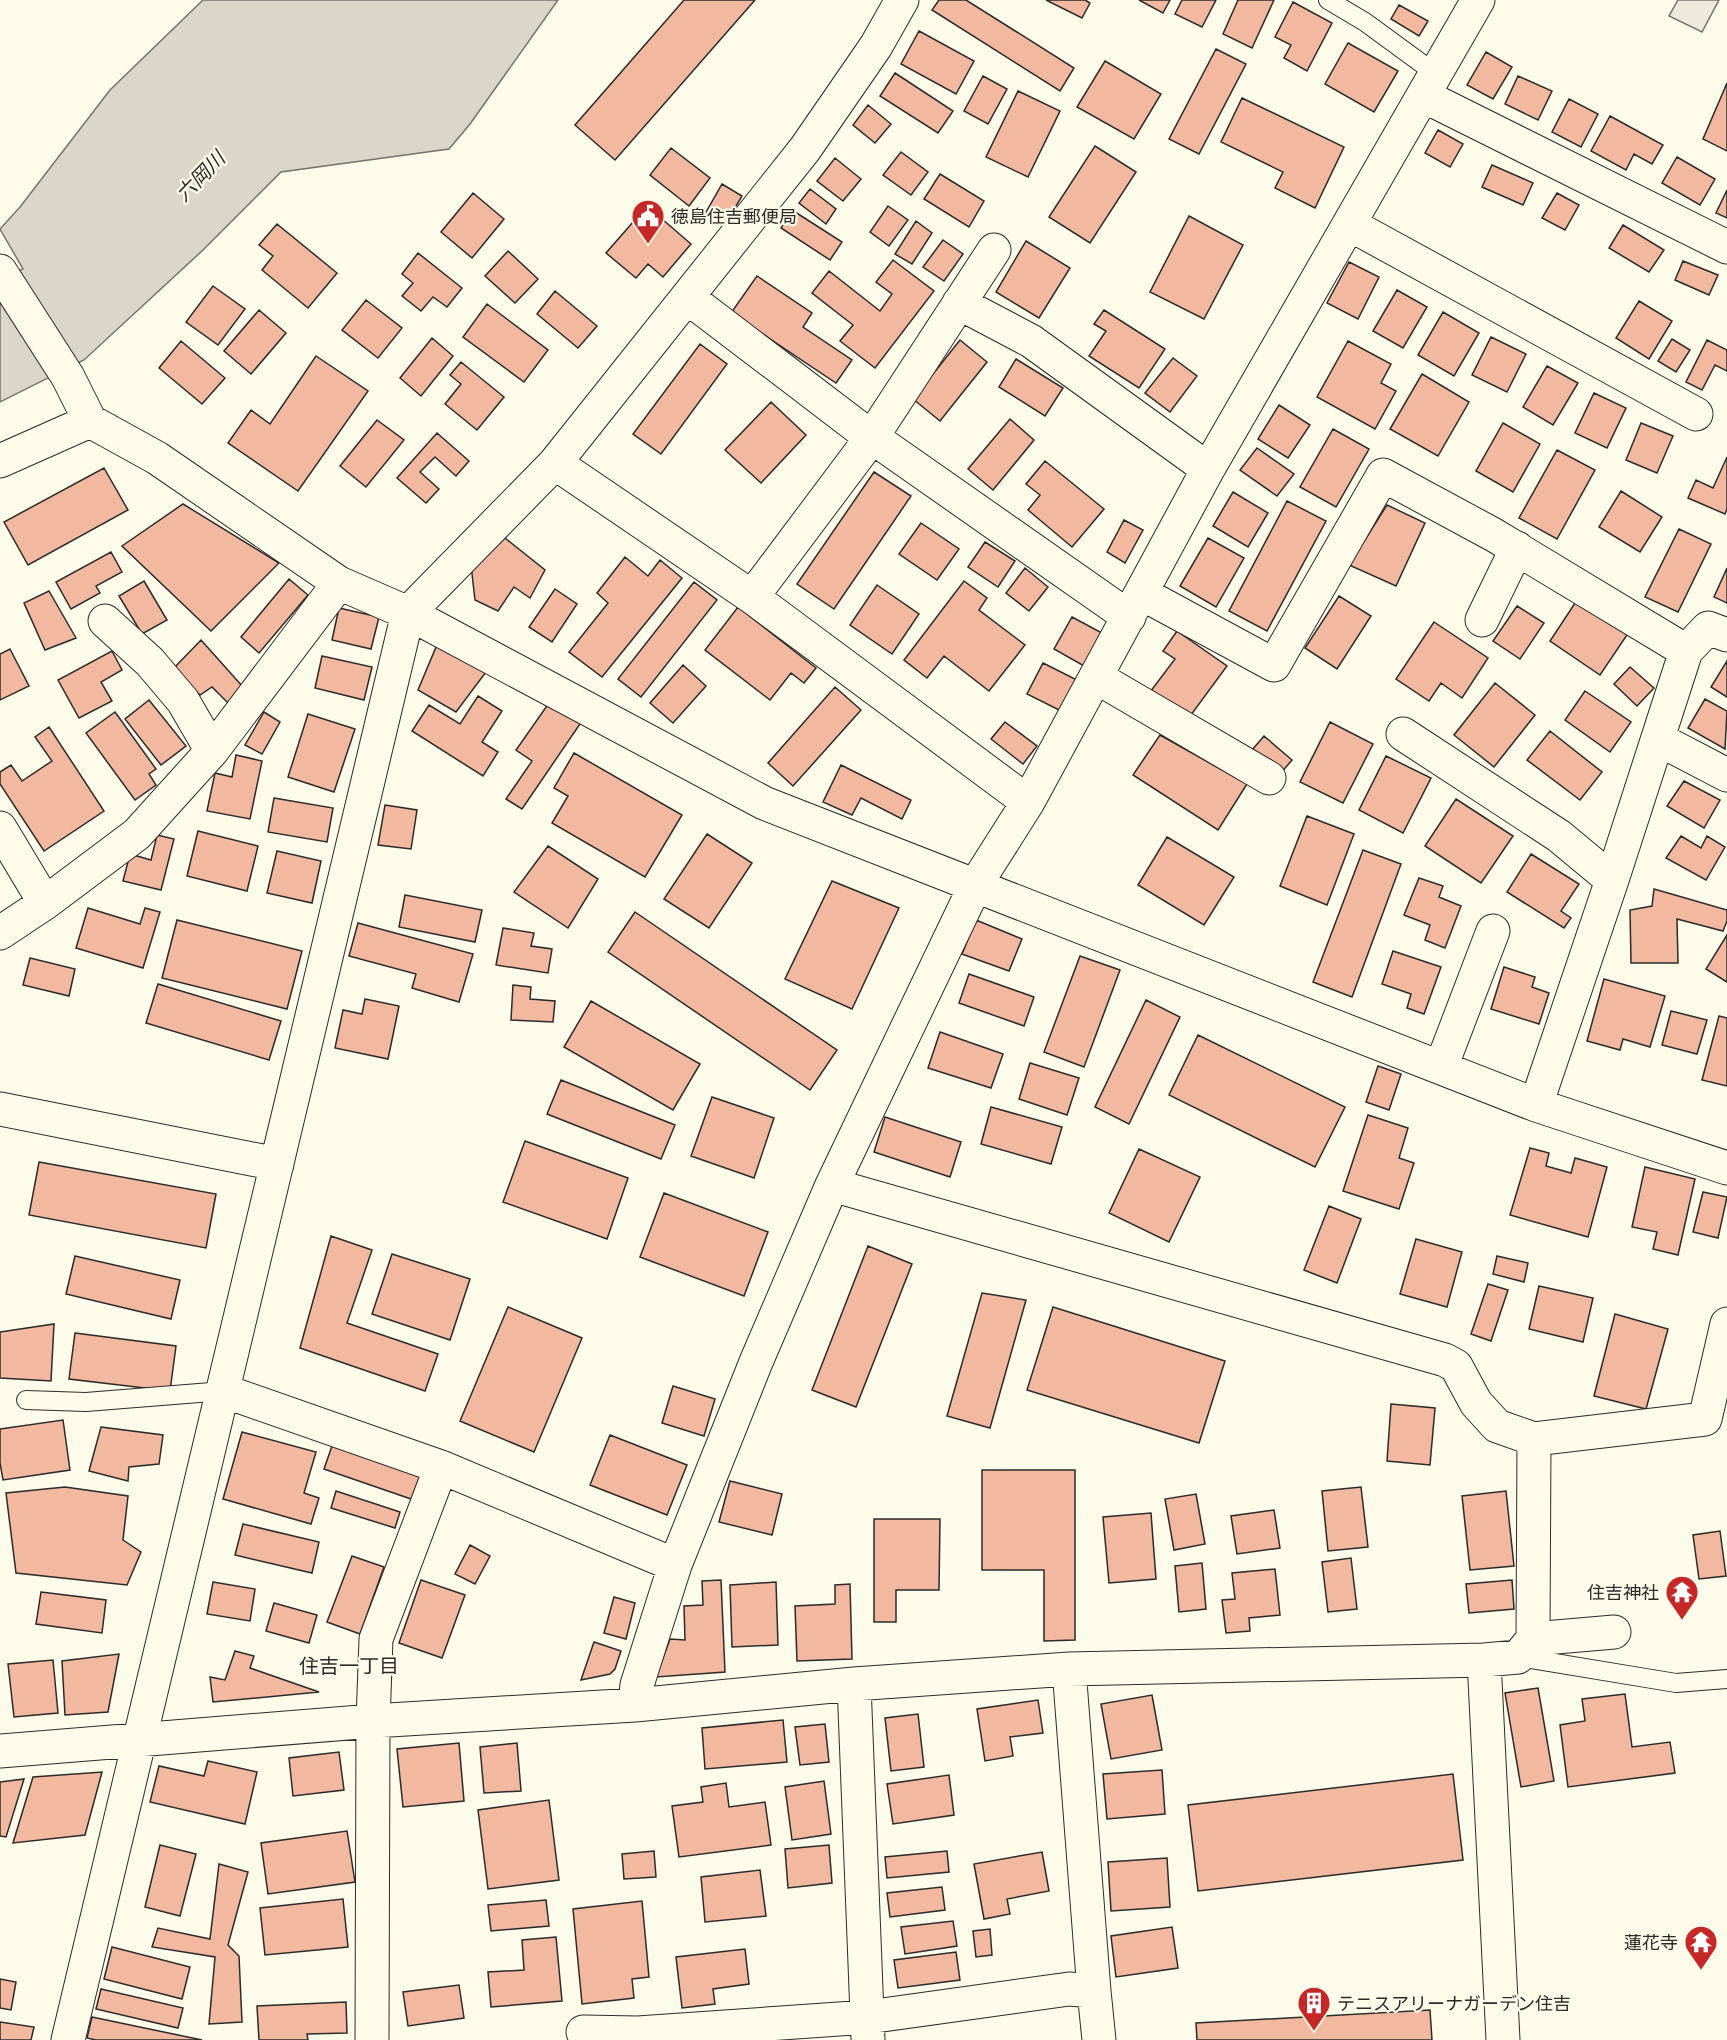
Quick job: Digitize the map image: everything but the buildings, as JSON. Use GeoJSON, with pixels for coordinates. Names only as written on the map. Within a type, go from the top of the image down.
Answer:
{"type":"FeatureCollection","features":[{"type":"Feature","properties":{"kind":"street"},"geometry":{"type":"LineString","coordinates":[[68,2040],[408,613],[555,463],[805,149],[876,46],[902,0]]}},
{"type":"Feature","properties":{"kind":"street"},"geometry":{"type":"LineString","coordinates":[[635,1705],[637,1685],[675,1565],[756,1362],[832,1185],[976,884],[1028,802],[1208,469],[1478,0]]}},
{"type":"Feature","properties":{"kind":"street"},"geometry":{"type":"LineString","coordinates":[[1430,85],[1727,247]]}},
{"type":"Feature","properties":{"kind":"street"},"geometry":{"type":"LineString","coordinates":[[1349,224],[1696,414]]}},
{"type":"Feature","properties":{"kind":"street"},"geometry":{"type":"LineString","coordinates":[[752,597],[872,437],[994,250]]}},
{"type":"Feature","properties":{"kind":"street"},"geometry":{"type":"LineString","coordinates":[[0,271],[68,377],[90,421],[157,458],[339,583],[408,613],[764,802],[1536,1105],[1727,1168]]}},
{"type":"Feature","properties":{"kind":"street"},"geometry":{"type":"LineString","coordinates":[[687,297],[872,437],[1135,605],[1274,665],[1383,475],[1517,548],[1686,651]]}},
{"type":"Feature","properties":{"kind":"street"},"geometry":{"type":"LineString","coordinates":[[959,303],[1031,341],[1208,469]]}},
{"type":"Feature","properties":{"kind":"street"},"geometry":{"type":"LineString","coordinates":[[0,462],[90,421]]}},
{"type":"Feature","properties":{"kind":"street"},"geometry":{"type":"LineString","coordinates":[[555,463],[752,597],[1028,802]]}},
{"type":"Feature","properties":{"kind":"street"},"geometry":{"type":"LineString","coordinates":[[1482,620],[1517,548]]}},
{"type":"Feature","properties":{"kind":"street"},"geometry":{"type":"LineString","coordinates":[[0,933],[45,903],[137,834],[212,752],[339,583]]}},
{"type":"Feature","properties":{"kind":"street"},"geometry":{"type":"LineString","coordinates":[[105,621],[150,662],[183,701],[212,752]]}},
{"type":"Feature","properties":{"kind":"street"},"geometry":{"type":"LineString","coordinates":[[1536,1105],[1686,651],[1708,628],[1727,635]]}},
{"type":"Feature","properties":{"kind":"street"},"geometry":{"type":"LineString","coordinates":[[1096,677],[1269,778]]}},
{"type":"Feature","properties":{"kind":"street"},"geometry":{"type":"LineString","coordinates":[[1403,734],[1558,836],[1612,880]]}},
{"type":"Feature","properties":{"kind":"street"},"geometry":{"type":"LineString","coordinates":[[1658,739],[1727,775]]}},
{"type":"Feature","properties":{"kind":"street"},"geometry":{"type":"LineString","coordinates":[[0,828],[45,903]]}},
{"type":"Feature","properties":{"kind":"street"},"geometry":{"type":"LineString","coordinates":[[1441,1067],[1493,931]]}},
{"type":"Feature","properties":{"kind":"street"},"geometry":{"type":"LineString","coordinates":[[0,1109],[276,1164]]}},
{"type":"Feature","properties":{"kind":"street"},"geometry":{"type":"LineString","coordinates":[[832,1185],[1445,1360],[1456,1366],[1476,1402],[1497,1426],[1534,1439],[1716,1418],[1727,1324]]}},
{"type":"Feature","properties":{"kind":"street"},"geometry":{"type":"LineString","coordinates":[[224,1391],[441,1467],[675,1565]]}},
{"type":"Feature","properties":{"kind":"street"},"geometry":{"type":"LineString","coordinates":[[1526,1648],[1534,1439]]}},
{"type":"Feature","properties":{"kind":"street"},"geometry":{"type":"LineString","coordinates":[[372,2040],[373,1721],[376,1639],[441,1467]]}},
{"type":"Feature","properties":{"kind":"street"},"geometry":{"type":"LineString","coordinates":[[0,1751],[373,1721],[635,1705],[854,1684],[1069,1669],[1484,1660],[1526,1648],[1614,1632]]}},
{"type":"Feature","properties":{"kind":"street"},"geometry":{"type":"LineString","coordinates":[[1484,1660],[1503,2040]]}},
{"type":"Feature","properties":{"kind":"street"},"geometry":{"type":"LineString","coordinates":[[1069,1669],[1099,2040]]}},
{"type":"Feature","properties":{"kind":"street"},"geometry":{"type":"LineString","coordinates":[[854,1684],[868,2028]]}},
{"type":"Feature","properties":{"kind":"street"},"geometry":{"type":"LineString","coordinates":[[583,2032],[638,2037],[868,2028],[1069,1989],[1094,1991]]}},
{"type":"Feature","properties":{"kind":"lane"},"geometry":{"type":"LineString","coordinates":[[1328,0],[1365,22],[1430,85]]}},
{"type":"Feature","properties":{"kind":"lane"},"geometry":{"type":"LineString","coordinates":[[26,1400],[86,1402],[224,1391]]}},
{"type":"Feature","properties":{"kind":"lane"},"geometry":{"type":"LineString","coordinates":[[1526,1648],[1676,1683],[1727,1679]]}},
{"type":"Feature","properties":{"kind":"shaded area"},"geometry":{"type":"Polygon","coordinates":[[[1678,0],[1719,0],[1702,32],[1669,16],[1678,0]]]}},
{"type":"Feature","properties":{"kind":"water","name":"六岡川"},"geometry":{"type":"Polygon","coordinates":[[[203,0],[558,0],[470,124],[449,149],[281,172],[203,250],[84,360],[0,402],[0,279],[23,269],[0,229],[20,207],[110,90],[203,0]]]}},
{"type":"Feature","properties":{"kind":"place","name":"徳島住吉郵便局"},"geometry":{"type":"Point","coordinates":[648,245]}},
{"type":"Feature","properties":{"kind":"place","name":"住吉神社"},"geometry":{"type":"Point","coordinates":[1682,1621]}},
{"type":"Feature","properties":{"kind":"place","name":"蓮花寺"},"geometry":{"type":"Point","coordinates":[1701,1971]}},
{"type":"Feature","properties":{"kind":"place","name":"テニスアリーナガーデン住吉"},"geometry":{"type":"Point","coordinates":[1314,2032]}},
{"type":"Feature","properties":{"kind":"district","name":"住吉一丁目"},"geometry":{"type":"Point","coordinates":[349,1665]}}]}
